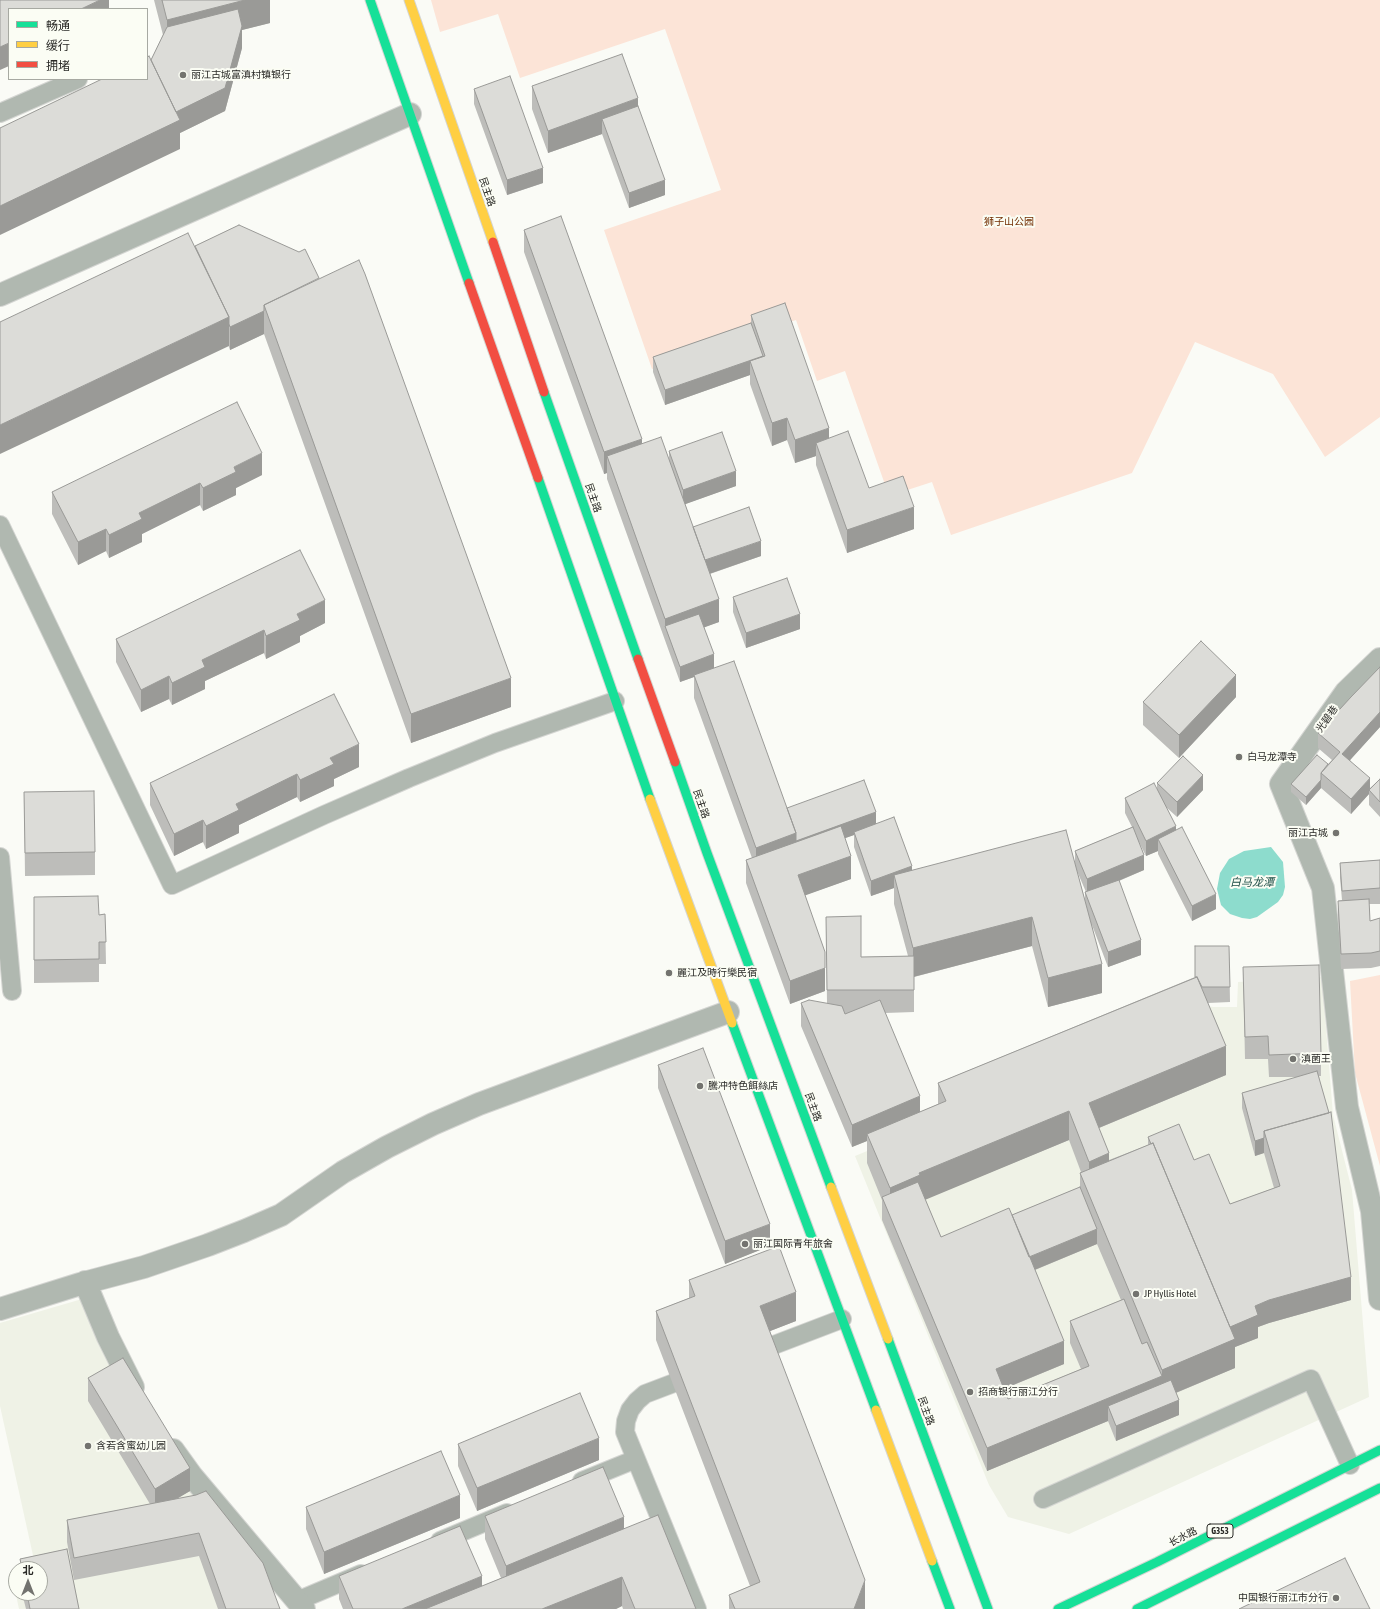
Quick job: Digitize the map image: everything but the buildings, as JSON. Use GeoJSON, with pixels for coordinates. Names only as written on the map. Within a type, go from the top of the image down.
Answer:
{"type":"FeatureCollection","features":[{"type":"Feature","properties":{"kind":"main road"},"geometry":{"type":"LineString","coordinates":[[370,0],[673,865],[950,1609]]}},
{"type":"Feature","properties":{"kind":"main road","name":"民主路"},"geometry":{"type":"LineString","coordinates":[[408,0],[707,853],[988,1609]]}},
{"type":"Feature","properties":{"kind":"main road","name":"长水路"},"geometry":{"type":"LineString","coordinates":[[1058,1609],[1157,1562],[1380,1450]]}},
{"type":"Feature","properties":{"kind":"main road"},"geometry":{"type":"LineString","coordinates":[[1137,1609],[1380,1488]]}},
{"type":"Feature","properties":{"kind":"street"},"geometry":{"type":"LineString","coordinates":[[0,295],[410,114]]}},
{"type":"Feature","properties":{"kind":"street","name":"光碧巷"},"geometry":{"type":"LineString","coordinates":[[1380,659],[1346,692],[1281,784],[1323,888],[1347,1107],[1372,1211],[1380,1299]]}},
{"type":"Feature","properties":{"kind":"street"},"geometry":{"type":"LineString","coordinates":[[0,1309],[85,1282],[144,1267],[244,1231],[281,1215],[343,1172],[387,1147],[433,1124],[479,1104],[728,1012]]}},
{"type":"Feature","properties":{"kind":"street"},"geometry":{"type":"LineString","coordinates":[[85,1282],[108,1337],[143,1403]]}},
{"type":"Feature","properties":{"kind":"street"},"geometry":{"type":"LineString","coordinates":[[162,1434],[191,1475],[301,1605]]}},
{"type":"Feature","properties":{"kind":"lane"},"geometry":{"type":"LineString","coordinates":[[0,113],[76,80]]}},
{"type":"Feature","properties":{"kind":"lane"},"geometry":{"type":"LineString","coordinates":[[0,524],[172,885],[324,815],[409,778],[495,743],[615,701]]}},
{"type":"Feature","properties":{"kind":"lane"},"geometry":{"type":"LineString","coordinates":[[0,857],[12,991]]}},
{"type":"Feature","properties":{"kind":"lane"},"geometry":{"type":"LineString","coordinates":[[740,1358],[842,1319]]}},
{"type":"Feature","properties":{"kind":"lane"},"geometry":{"type":"LineString","coordinates":[[697,1609],[658,1534],[636,1459],[625,1432],[626,1421],[630,1410],[645,1394],[711,1369]]}},
{"type":"Feature","properties":{"kind":"lane"},"geometry":{"type":"LineString","coordinates":[[1042,1499],[1311,1379],[1350,1465]]}},
{"type":"Feature","properties":{"kind":"lane"},"geometry":{"type":"LineString","coordinates":[[570,1487],[636,1459]]}},
{"type":"Feature","properties":{"kind":"lane"},"geometry":{"type":"LineString","coordinates":[[422,1548],[525,1505]]}},
{"type":"Feature","properties":{"kind":"lane"},"geometry":{"type":"LineString","coordinates":[[301,1605],[378,1567]]}},
{"type":"Feature","properties":{"kind":"shaded area","name":"JP Hyllis Hotel"},"geometry":{"type":"Polygon","coordinates":[[[1322,977],[1333,1115],[1352,1190],[1369,1397],[1069,1534],[1008,1517],[989,1485],[855,1156],[935,1123],[1187,1002],[1213,1007],[1237,1007],[1238,982],[1322,977]]]}},
{"type":"Feature","properties":{"kind":"shaded area","name":"含若含蜜幼儿园"},"geometry":{"type":"Polygon","coordinates":[[[82,1299],[276,1609],[19,1609],[17,1601],[48,1601],[48,1561],[34,1561],[0,1406],[0,1323],[82,1299]]]}},
{"type":"Feature","properties":{"kind":"green space","name":"狮子山公园"},"geometry":{"type":"Polygon","coordinates":[[[431,0],[1380,0],[1380,417],[1325,457],[1273,374],[1195,342],[1132,473],[951,535],[932,482],[889,496],[845,371],[817,381],[796,320],[652,369],[604,230],[721,190],[665,29],[520,78],[498,14],[440,32],[431,0]]]}},
{"type":"Feature","properties":{"kind":"green space"},"geometry":{"type":"Polygon","coordinates":[[[1380,975],[1380,1166],[1355,1073],[1350,981],[1380,975]]]}},
{"type":"Feature","properties":{"kind":"water","name":"白马龙潭"},"geometry":{"type":"Polygon","coordinates":[[[1271,847],[1283,862],[1285,887],[1283,895],[1278,902],[1257,917],[1250,919],[1230,914],[1221,905],[1217,889],[1220,873],[1229,859],[1244,851],[1271,847]]]}},
{"type":"Feature","properties":{"kind":"traffic: fast"},"geometry":{"type":"LineString","coordinates":[[370,0],[469,283]]}},
{"type":"Feature","properties":{"kind":"traffic: fast"},"geometry":{"type":"LineString","coordinates":[[544,392],[638,659]]}},
{"type":"Feature","properties":{"kind":"traffic: fast"},"geometry":{"type":"LineString","coordinates":[[538,478],[650,799]]}},
{"type":"Feature","properties":{"kind":"traffic: fast"},"geometry":{"type":"LineString","coordinates":[[675,762],[707,853],[831,1187]]}},
{"type":"Feature","properties":{"kind":"traffic: fast"},"geometry":{"type":"LineString","coordinates":[[732,1023],[876,1410]]}},
{"type":"Feature","properties":{"kind":"traffic: fast"},"geometry":{"type":"LineString","coordinates":[[888,1339],[988,1609]]}},
{"type":"Feature","properties":{"kind":"traffic: fast"},"geometry":{"type":"LineString","coordinates":[[1058,1609],[1157,1562],[1380,1450]]}},
{"type":"Feature","properties":{"kind":"traffic: fast"},"geometry":{"type":"LineString","coordinates":[[1137,1609],[1380,1488]]}},
{"type":"Feature","properties":{"kind":"traffic: fast"},"geometry":{"type":"LineString","coordinates":[[932,1561],[950,1609]]}},
{"type":"Feature","properties":{"kind":"traffic: slow"},"geometry":{"type":"LineString","coordinates":[[409,0],[493,242]]}},
{"type":"Feature","properties":{"kind":"traffic: slow"},"geometry":{"type":"LineString","coordinates":[[650,799],[732,1023]]}},
{"type":"Feature","properties":{"kind":"traffic: slow"},"geometry":{"type":"LineString","coordinates":[[831,1187],[888,1339]]}},
{"type":"Feature","properties":{"kind":"traffic: slow"},"geometry":{"type":"LineString","coordinates":[[876,1410],[932,1561]]}},
{"type":"Feature","properties":{"kind":"traffic: jam"},"geometry":{"type":"LineString","coordinates":[[493,242],[544,392]]}},
{"type":"Feature","properties":{"kind":"traffic: jam"},"geometry":{"type":"LineString","coordinates":[[469,283],[538,478]]}},
{"type":"Feature","properties":{"kind":"traffic: jam"},"geometry":{"type":"LineString","coordinates":[[638,659],[675,762]]}},
{"type":"Feature","properties":{"kind":"place","name":"丽江古城富滇村镇银行"},"geometry":{"type":"Point","coordinates":[183,75]}},
{"type":"Feature","properties":{"kind":"place","name":"白马龙潭寺"},"geometry":{"type":"Point","coordinates":[1239,757]}},
{"type":"Feature","properties":{"kind":"place","name":"丽江古城"},"geometry":{"type":"Point","coordinates":[1336,833]}},
{"type":"Feature","properties":{"kind":"place","name":"麗江及時行樂民宿"},"geometry":{"type":"Point","coordinates":[669,973]}},
{"type":"Feature","properties":{"kind":"place","name":"滇菌王"},"geometry":{"type":"Point","coordinates":[1293,1059]}},
{"type":"Feature","properties":{"kind":"place","name":"騰冲特色餌絲店"},"geometry":{"type":"Point","coordinates":[700,1086]}},
{"type":"Feature","properties":{"kind":"place","name":"丽江国际青年旅舍"},"geometry":{"type":"Point","coordinates":[745,1244]}},
{"type":"Feature","properties":{"kind":"place","name":"JP Hyllis Hotel"},"geometry":{"type":"Point","coordinates":[1136,1294]}},
{"type":"Feature","properties":{"kind":"place","name":"招商银行丽江分行"},"geometry":{"type":"Point","coordinates":[970,1392]}},
{"type":"Feature","properties":{"kind":"place","name":"含若含蜜幼儿园"},"geometry":{"type":"Point","coordinates":[88,1446]}},
{"type":"Feature","properties":{"kind":"place","name":"中国银行丽江市分行"},"geometry":{"type":"Point","coordinates":[1336,1598]}}]}
